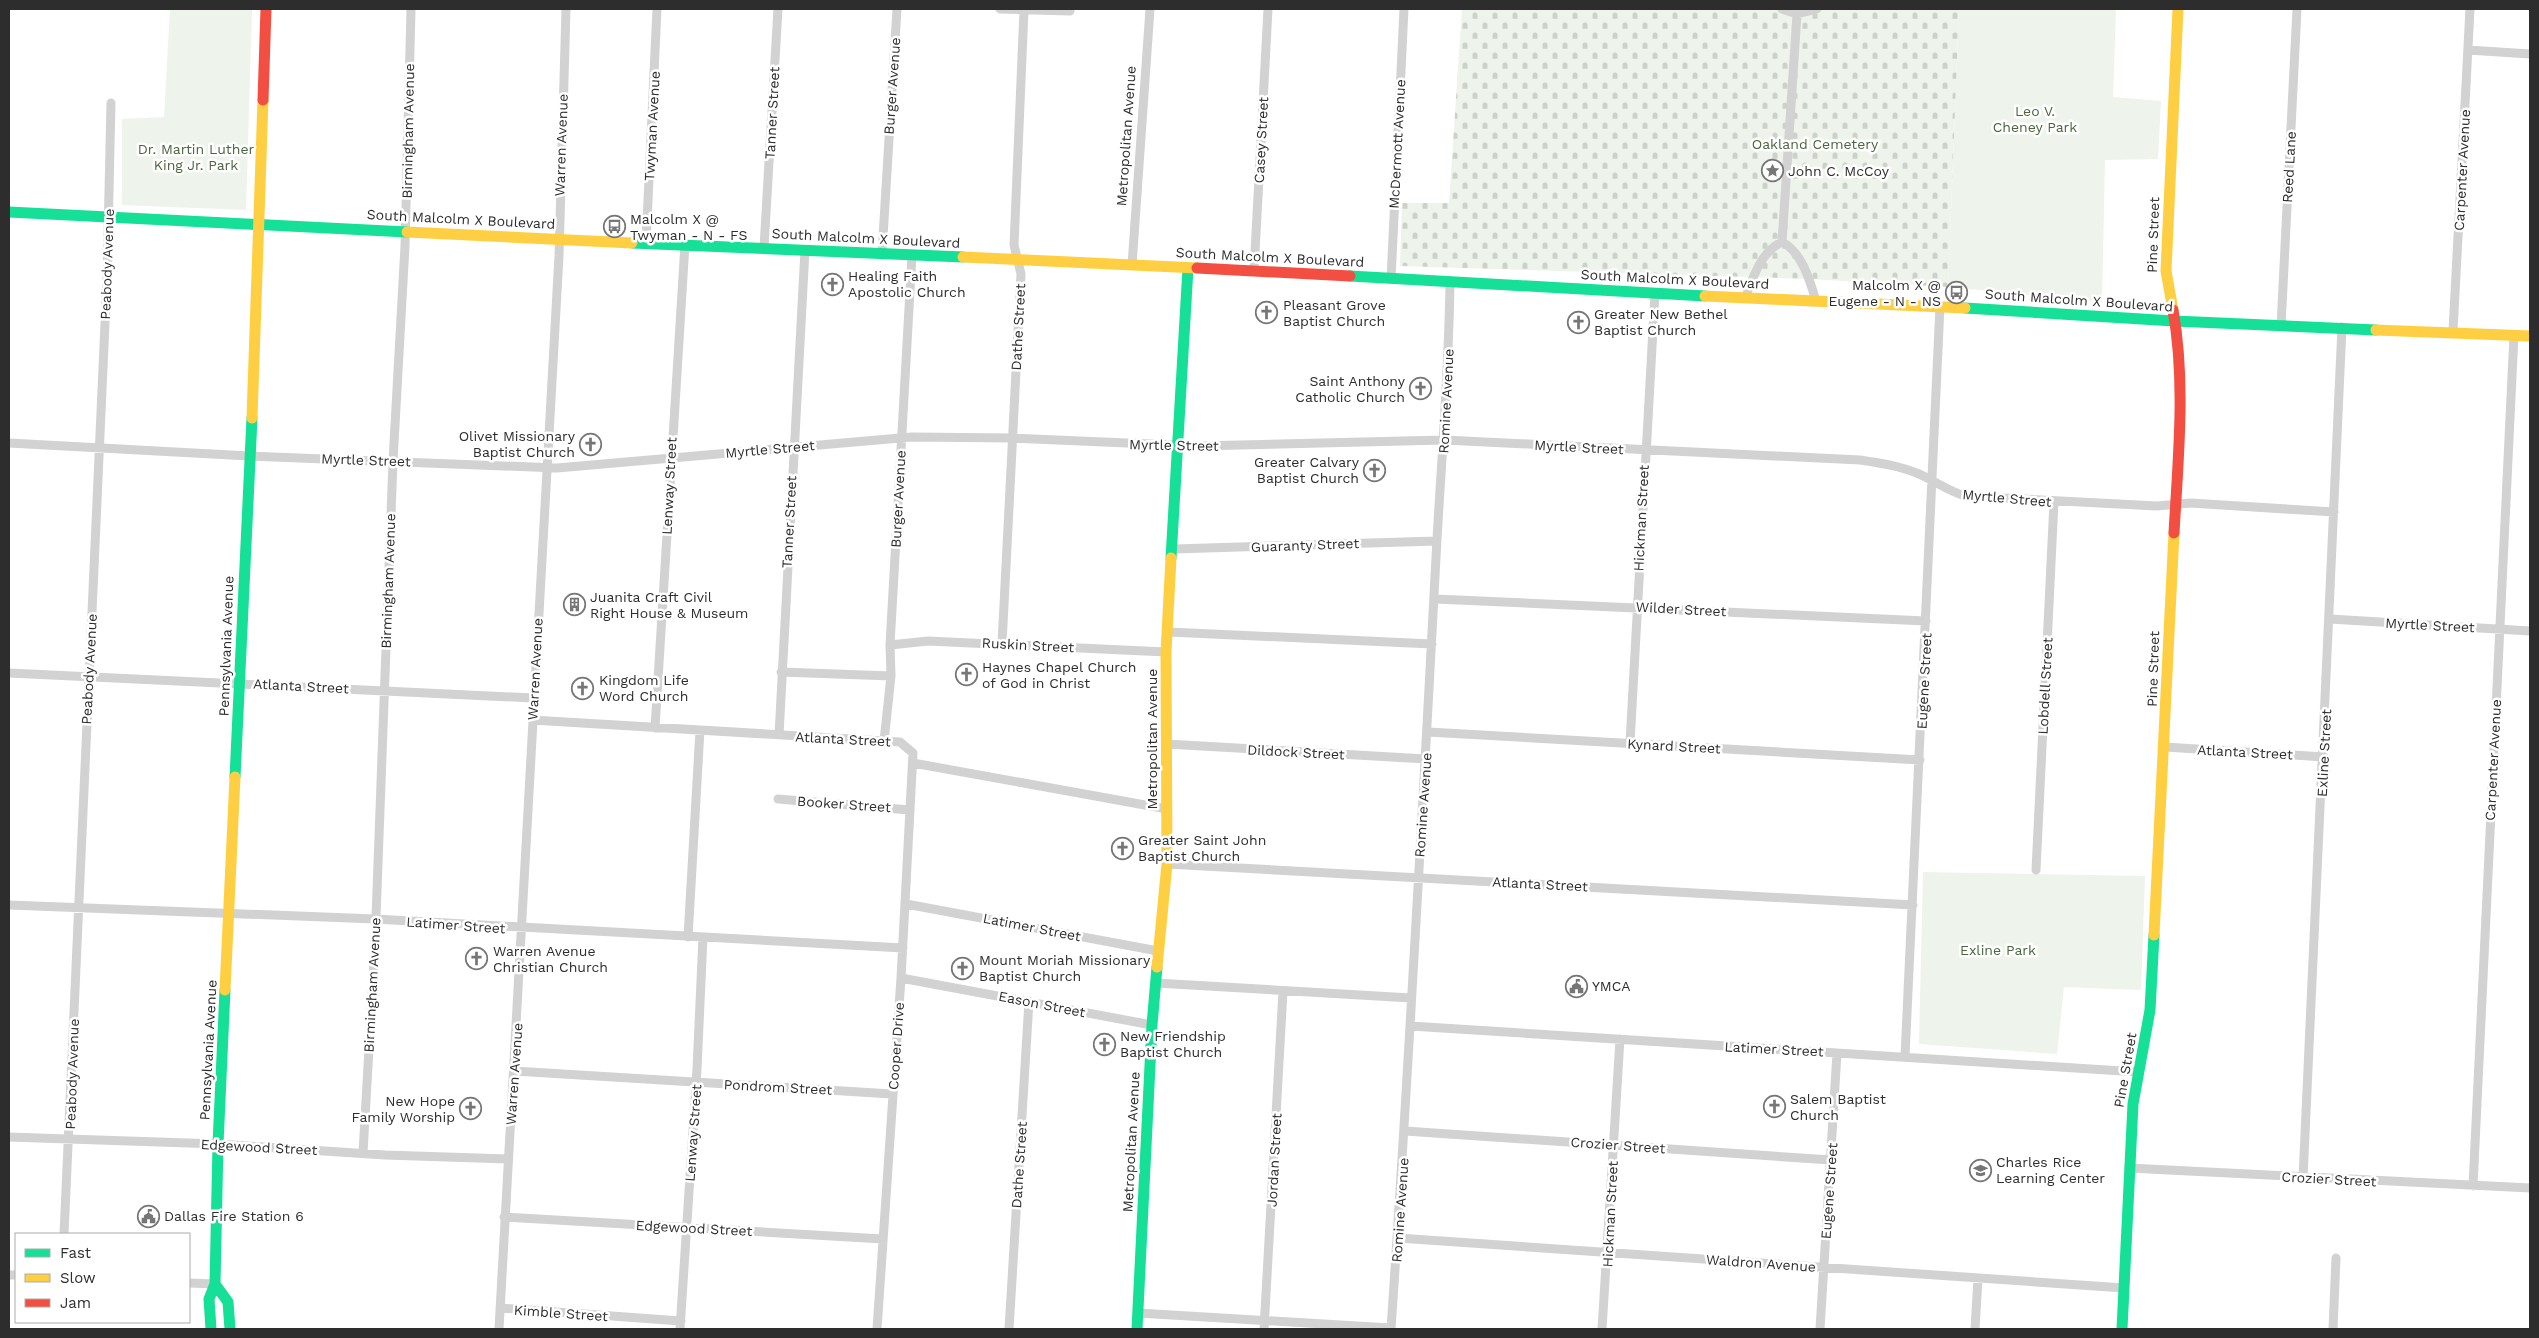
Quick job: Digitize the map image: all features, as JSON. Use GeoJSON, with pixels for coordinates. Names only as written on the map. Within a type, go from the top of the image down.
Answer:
{"type":"FeatureCollection","features":[{"type":"Feature","properties":{"kind":"street","name":"Pennsylvania Avenue"},"geometry":{"type":"LineString","coordinates":[[211,1329],[209,1299],[215,1284],[218,1144],[257,301],[266,9]]}},
{"type":"Feature","properties":{"kind":"street","name":"Birmingham Avenue"},"geometry":{"type":"LineString","coordinates":[[364,1153],[376,919],[393,461],[406,232],[411,9]]}},
{"type":"Feature","properties":{"kind":"street","name":"Warren Avenue"},"geometry":{"type":"LineString","coordinates":[[499,1329],[504,1217],[523,929],[533,698],[547,467],[566,9]]}},
{"type":"Feature","properties":{"kind":"street","name":"Twyman Avenue"},"geometry":{"type":"LineString","coordinates":[[646,243],[658,9]]}},
{"type":"Feature","properties":{"kind":"street","name":"Tanner Street"},"geometry":{"type":"LineString","coordinates":[[764,247],[778,9]]}},
{"type":"Feature","properties":{"kind":"street","name":"Burger Avenue"},"geometry":{"type":"LineString","coordinates":[[882,254],[897,9]]}},
{"type":"Feature","properties":{"kind":"street"},"geometry":{"type":"LineString","coordinates":[[1000,9],[1070,11]]}},
{"type":"Feature","properties":{"kind":"street","name":"Metropolitan Avenue"},"geometry":{"type":"LineString","coordinates":[[1132,265],[1150,9]]}},
{"type":"Feature","properties":{"kind":"street","name":"Casey Street"},"geometry":{"type":"LineString","coordinates":[[1254,271],[1268,9]]}},
{"type":"Feature","properties":{"kind":"street","name":"McDermott Avenue"},"geometry":{"type":"LineString","coordinates":[[1391,279],[1404,9]]}},
{"type":"Feature","properties":{"kind":"street"},"geometry":{"type":"LineString","coordinates":[[1782,9],[1797,14],[1817,9]]}},
{"type":"Feature","properties":{"kind":"street","name":"Pine Street"},"geometry":{"type":"LineString","coordinates":[[2122,1329],[2133,1104],[2150,1010],[2165,747],[2174,504],[2181,381],[2179,343],[2166,271],[2178,9]]}},
{"type":"Feature","properties":{"kind":"street","name":"Reed Lane"},"geometry":{"type":"LineString","coordinates":[[2281,326],[2297,9]]}},
{"type":"Feature","properties":{"kind":"street","name":"Carpenter Avenue"},"geometry":{"type":"LineString","coordinates":[[2453,331],[2470,9]]}},
{"type":"Feature","properties":{"kind":"street","name":"Dathe Street"},"geometry":{"type":"LineString","coordinates":[[1002,644],[1021,274],[1014,244],[1024,10]]}},
{"type":"Feature","properties":{"kind":"street"},"geometry":{"type":"LineString","coordinates":[[1782,242],[1797,14]]}},
{"type":"Feature","properties":{"kind":"street"},"geometry":{"type":"LineString","coordinates":[[2468,50],[2530,54]]}},
{"type":"Feature","properties":{"kind":"street","name":"Peabody Avenue"},"geometry":{"type":"LineString","coordinates":[[64,1233],[70,1140],[78,908],[109,217],[111,103]]}},
{"type":"Feature","properties":{"kind":"street","name":"South Malcolm X Boulevard"},"geometry":{"type":"LineString","coordinates":[[9,212],[1254,271],[1745,298],[1940,306],[2174,321],[2453,331],[2530,336]]}},
{"type":"Feature","properties":{"kind":"street"},"geometry":{"type":"LineString","coordinates":[[1745,298],[1764,258],[1770,249],[1782,242]]}},
{"type":"Feature","properties":{"kind":"street"},"geometry":{"type":"LineString","coordinates":[[1782,242],[1792,249],[1800,261],[1810,279],[1816,301]]}},
{"type":"Feature","properties":{"kind":"street","name":"Lenway Street"},"geometry":{"type":"LineString","coordinates":[[655,728],[684,244]]}},
{"type":"Feature","properties":{"kind":"street","name":"Tanner Street"},"geometry":{"type":"LineString","coordinates":[[779,735],[805,250]]}},
{"type":"Feature","properties":{"kind":"street","name":"Burger Avenue"},"geometry":{"type":"LineString","coordinates":[[884,742],[891,676],[890,645],[912,255]]}},
{"type":"Feature","properties":{"kind":"street","name":"Metropolitan Avenue"},"geometry":{"type":"LineString","coordinates":[[1137,1329],[1152,1025],[1167,864],[1166,652],[1180,446],[1188,268]]}},
{"type":"Feature","properties":{"kind":"street","name":"Romine Avenue"},"geometry":{"type":"LineString","coordinates":[[1391,1329],[1405,1131],[1418,877],[1428,732],[1449,348],[1450,281]]}},
{"type":"Feature","properties":{"kind":"street","name":"Hickman Street"},"geometry":{"type":"LineString","coordinates":[[1630,743],[1636,607],[1655,293]]}},
{"type":"Feature","properties":{"kind":"street","name":"Eugene Street"},"geometry":{"type":"LineString","coordinates":[[1905,1056],[1934,483],[1940,306]]}},
{"type":"Feature","properties":{"kind":"street","name":"Exline Street"},"geometry":{"type":"LineString","coordinates":[[2303,1178],[2324,757],[2342,328]]}},
{"type":"Feature","properties":{"kind":"street","name":"Carpenter Avenue"},"geometry":{"type":"LineString","coordinates":[[2473,1186],[2514,335]]}},
{"type":"Feature","properties":{"kind":"street","name":"Myrtle Street"},"geometry":{"type":"LineString","coordinates":[[9,443],[249,456],[547,467],[670,459],[902,438],[1012,438],[1180,446],[1444,440],[1860,460],[1892,465],[1921,475],[1934,483],[1965,496],[2054,502],[2190,503],[2334,512]]}},
{"type":"Feature","properties":{"kind":"street","name":"Lobdell Street"},"geometry":{"type":"LineString","coordinates":[[2036,870],[2054,502]]}},
{"type":"Feature","properties":{"kind":"street","name":"Guaranty Street"},"geometry":{"type":"LineString","coordinates":[[1174,549],[1437,541]]}},
{"type":"Feature","properties":{"kind":"street","name":"Wilder Street"},"geometry":{"type":"LineString","coordinates":[[1435,598],[1926,621]]}},
{"type":"Feature","properties":{"kind":"street","name":"Myrtle Street"},"geometry":{"type":"LineString","coordinates":[[2330,619],[2530,631]]}},
{"type":"Feature","properties":{"kind":"street"},"geometry":{"type":"LineString","coordinates":[[1168,632],[1432,644]]}},
{"type":"Feature","properties":{"kind":"street","name":"Ruskin Street"},"geometry":{"type":"LineString","coordinates":[[890,645],[928,641],[1166,652]]}},
{"type":"Feature","properties":{"kind":"street"},"geometry":{"type":"LineString","coordinates":[[782,672],[891,676]]}},
{"type":"Feature","properties":{"kind":"street","name":"Atlanta Street"},"geometry":{"type":"LineString","coordinates":[[9,674],[240,683],[533,698]]}},
{"type":"Feature","properties":{"kind":"street","name":"Atlanta Street"},"geometry":{"type":"LineString","coordinates":[[532,720],[900,742],[913,753],[913,763]]}},
{"type":"Feature","properties":{"kind":"street"},"geometry":{"type":"LineString","coordinates":[[688,936],[700,730]]}},
{"type":"Feature","properties":{"kind":"street","name":"Kynard Street"},"geometry":{"type":"LineString","coordinates":[[1428,732],[1920,760]]}},
{"type":"Feature","properties":{"kind":"street","name":"Dildock Street"},"geometry":{"type":"LineString","coordinates":[[1166,744],[1426,759]]}},
{"type":"Feature","properties":{"kind":"street","name":"Atlanta Street"},"geometry":{"type":"LineString","coordinates":[[2165,747],[2324,757]]}},
{"type":"Feature","properties":{"kind":"street"},"geometry":{"type":"LineString","coordinates":[[913,763],[1167,809]]}},
{"type":"Feature","properties":{"kind":"street","name":"Cooper Drive"},"geometry":{"type":"LineString","coordinates":[[877,1329],[906,904],[913,763]]}},
{"type":"Feature","properties":{"kind":"street","name":"Booker Street"},"geometry":{"type":"LineString","coordinates":[[778,799],[910,810]]}},
{"type":"Feature","properties":{"kind":"street","name":"Atlanta Street"},"geometry":{"type":"LineString","coordinates":[[1167,864],[1913,905]]}},
{"type":"Feature","properties":{"kind":"street","name":"Latimer Street"},"geometry":{"type":"LineString","coordinates":[[906,904],[1158,951]]}},
{"type":"Feature","properties":{"kind":"street","name":"Latimer Street"},"geometry":{"type":"LineString","coordinates":[[9,906],[376,919],[523,929],[903,948]]}},
{"type":"Feature","properties":{"kind":"street","name":"Lenway Street"},"geometry":{"type":"LineString","coordinates":[[681,1325],[703,938]]}},
{"type":"Feature","properties":{"kind":"street","name":"Eason Street"},"geometry":{"type":"LineString","coordinates":[[901,978],[1152,1025]]}},
{"type":"Feature","properties":{"kind":"street"},"geometry":{"type":"LineString","coordinates":[[1156,983],[1412,998]]}},
{"type":"Feature","properties":{"kind":"street","name":"Jordan Street"},"geometry":{"type":"LineString","coordinates":[[1264,1329],[1283,991]]}},
{"type":"Feature","properties":{"kind":"street","name":"Dathe Street"},"geometry":{"type":"LineString","coordinates":[[1009,1329],[1030,1001]]}},
{"type":"Feature","properties":{"kind":"street","name":"Latimer Street"},"geometry":{"type":"LineString","coordinates":[[1410,1026],[2138,1072]]}},
{"type":"Feature","properties":{"kind":"street","name":"Hickman Street"},"geometry":{"type":"LineString","coordinates":[[1602,1329],[1609,1252],[1620,1039]]}},
{"type":"Feature","properties":{"kind":"street","name":"Eugene Street"},"geometry":{"type":"LineString","coordinates":[[1820,1329],[1837,1053]]}},
{"type":"Feature","properties":{"kind":"street","name":"Pondrom Street"},"geometry":{"type":"LineString","coordinates":[[514,1071],[892,1094]]}},
{"type":"Feature","properties":{"kind":"street","name":"Crozier Street"},"geometry":{"type":"LineString","coordinates":[[1405,1131],[1831,1160]]}},
{"type":"Feature","properties":{"kind":"street","name":"Edgewood Street"},"geometry":{"type":"LineString","coordinates":[[9,1137],[218,1144],[508,1159]]}},
{"type":"Feature","properties":{"kind":"street","name":"Crozier Street"},"geometry":{"type":"LineString","coordinates":[[2129,1168],[2530,1188]]}},
{"type":"Feature","properties":{"kind":"street","name":"Edgewood Street"},"geometry":{"type":"LineString","coordinates":[[504,1217],[884,1239]]}},
{"type":"Feature","properties":{"kind":"street","name":"Waldron Avenue"},"geometry":{"type":"LineString","coordinates":[[1398,1238],[2124,1288]]}},
{"type":"Feature","properties":{"kind":"street"},"geometry":{"type":"LineString","coordinates":[[2333,1329],[2336,1258]]}},
{"type":"Feature","properties":{"kind":"street"},"geometry":{"type":"LineString","coordinates":[[1975,1329],[1978,1278]]}},
{"type":"Feature","properties":{"kind":"street"},"geometry":{"type":"LineString","coordinates":[[190,1283],[215,1284],[228,1302],[230,1329]]}},
{"type":"Feature","properties":{"kind":"street","name":"Kimble Street"},"geometry":{"type":"LineString","coordinates":[[500,1308],[681,1325]]}},
{"type":"Feature","properties":{"kind":"street"},"geometry":{"type":"LineString","coordinates":[[1138,1313],[1265,1319],[1391,1329]]}},
{"type":"Feature","properties":{"kind":"green space","name":"Dr. Martin Luther King Jr. Park"},"geometry":{"type":"Polygon","coordinates":[[[170,9],[252,9],[246,210],[122,205],[122,119],[164,117],[170,9]]]}},
{"type":"Feature","properties":{"kind":"green space","name":"Oakland Cemetery"},"geometry":{"type":"Polygon","coordinates":[[[1462,9],[1959,9],[1948,287],[1809,279],[1400,266],[1402,203],[1449,203],[1462,9]]]}},
{"type":"Feature","properties":{"kind":"green space","name":"Leo V. Cheney Park"},"geometry":{"type":"Polygon","coordinates":[[[1959,9],[2116,9],[2113,97],[2161,101],[2158,159],[2105,160],[2102,302],[1948,287],[1959,9]]]}},
{"type":"Feature","properties":{"kind":"green space","name":"Exline Park"},"geometry":{"type":"Polygon","coordinates":[[[1923,872],[2145,876],[2141,990],[2064,987],[2057,1054],[1919,1044],[1923,872]]]}},
{"type":"Feature","properties":{"kind":"traffic: fast"},"geometry":{"type":"LineString","coordinates":[[9,212],[407,232]]}},
{"type":"Feature","properties":{"kind":"traffic: fast"},"geometry":{"type":"LineString","coordinates":[[632,243],[963,257]]}},
{"type":"Feature","properties":{"kind":"traffic: fast"},"geometry":{"type":"LineString","coordinates":[[1171,558],[1188,268]]}},
{"type":"Feature","properties":{"kind":"traffic: fast"},"geometry":{"type":"LineString","coordinates":[[1350,276],[1705,296]]}},
{"type":"Feature","properties":{"kind":"traffic: fast"},"geometry":{"type":"LineString","coordinates":[[1965,308],[2174,321],[2376,330]]}},
{"type":"Feature","properties":{"kind":"traffic: fast"},"geometry":{"type":"LineString","coordinates":[[235,777],[252,418]]}},
{"type":"Feature","properties":{"kind":"traffic: fast"},"geometry":{"type":"LineString","coordinates":[[2122,1329],[2133,1104],[2150,1010],[2154,935]]}},
{"type":"Feature","properties":{"kind":"traffic: fast"},"geometry":{"type":"LineString","coordinates":[[1137,1329],[1152,1025],[1157,967]]}},
{"type":"Feature","properties":{"kind":"traffic: fast"},"geometry":{"type":"LineString","coordinates":[[211,1329],[209,1299],[215,1284],[218,1144],[225,990]]}},
{"type":"Feature","properties":{"kind":"traffic: fast"},"geometry":{"type":"LineString","coordinates":[[215,1284],[228,1302],[230,1329]]}},
{"type":"Feature","properties":{"kind":"traffic: slow"},"geometry":{"type":"LineString","coordinates":[[2173,310],[2166,271],[2178,9]]}},
{"type":"Feature","properties":{"kind":"traffic: slow"},"geometry":{"type":"LineString","coordinates":[[252,418],[263,100]]}},
{"type":"Feature","properties":{"kind":"traffic: slow"},"geometry":{"type":"LineString","coordinates":[[407,232],[632,243]]}},
{"type":"Feature","properties":{"kind":"traffic: slow"},"geometry":{"type":"LineString","coordinates":[[963,257],[1197,268]]}},
{"type":"Feature","properties":{"kind":"traffic: slow"},"geometry":{"type":"LineString","coordinates":[[1705,296],[1965,308]]}},
{"type":"Feature","properties":{"kind":"traffic: slow"},"geometry":{"type":"LineString","coordinates":[[2376,330],[2530,336]]}},
{"type":"Feature","properties":{"kind":"traffic: slow"},"geometry":{"type":"LineString","coordinates":[[2154,935],[2174,533]]}},
{"type":"Feature","properties":{"kind":"traffic: slow"},"geometry":{"type":"LineString","coordinates":[[1157,967],[1167,864],[1166,652],[1171,558]]}},
{"type":"Feature","properties":{"kind":"traffic: slow"},"geometry":{"type":"LineString","coordinates":[[225,990],[235,777]]}},
{"type":"Feature","properties":{"kind":"traffic: jam"},"geometry":{"type":"LineString","coordinates":[[263,100],[266,9]]}},
{"type":"Feature","properties":{"kind":"traffic: jam"},"geometry":{"type":"LineString","coordinates":[[1197,268],[1350,276]]}},
{"type":"Feature","properties":{"kind":"traffic: jam"},"geometry":{"type":"LineString","coordinates":[[2173,310],[2177,338],[2180,393],[2174,533]]}},
{"type":"Feature","properties":{"kind":"place","name":"John C. McCoy"},"geometry":{"type":"Point","coordinates":[1772,171]}},
{"type":"Feature","properties":{"kind":"place","name":"Malcolm X @ Twyman - N - FS"},"geometry":{"type":"Point","coordinates":[614,227]}},
{"type":"Feature","properties":{"kind":"place","name":"Healing Faith Apostolic Church"},"geometry":{"type":"Point","coordinates":[832,284]}},
{"type":"Feature","properties":{"kind":"place","name":"Malcolm X @ Eugene - N - NS"},"geometry":{"type":"Point","coordinates":[1957,293]}},
{"type":"Feature","properties":{"kind":"place","name":"Pleasant Grove Baptist Church"},"geometry":{"type":"Point","coordinates":[1267,313]}},
{"type":"Feature","properties":{"kind":"place","name":"Greater New Bethel Baptist Church"},"geometry":{"type":"Point","coordinates":[1578,322]}},
{"type":"Feature","properties":{"kind":"place","name":"Saint Anthony Catholic Church"},"geometry":{"type":"Point","coordinates":[1421,389]}},
{"type":"Feature","properties":{"kind":"place","name":"Olivet Missionary Baptist Church"},"geometry":{"type":"Point","coordinates":[591,444]}},
{"type":"Feature","properties":{"kind":"place","name":"Greater Calvary Baptist Church"},"geometry":{"type":"Point","coordinates":[1375,470]}},
{"type":"Feature","properties":{"kind":"place","name":"Juanita Craft Civil Right House & Museum"},"geometry":{"type":"Point","coordinates":[574,605]}},
{"type":"Feature","properties":{"kind":"place","name":"Haynes Chapel Church of God in Christ"},"geometry":{"type":"Point","coordinates":[966,675]}},
{"type":"Feature","properties":{"kind":"place","name":"Kingdom Life Word Church"},"geometry":{"type":"Point","coordinates":[583,688]}},
{"type":"Feature","properties":{"kind":"place","name":"Greater Saint John Baptist Church"},"geometry":{"type":"Point","coordinates":[1122,848]}},
{"type":"Feature","properties":{"kind":"place","name":"Warren Avenue Christian Church"},"geometry":{"type":"Point","coordinates":[477,959]}},
{"type":"Feature","properties":{"kind":"place","name":"Mount Moriah Missionary Baptist Church"},"geometry":{"type":"Point","coordinates":[963,968]}},
{"type":"Feature","properties":{"kind":"place","name":"YMCA"},"geometry":{"type":"Point","coordinates":[1576,986]}},
{"type":"Feature","properties":{"kind":"place","name":"New Friendship Baptist Church"},"geometry":{"type":"Point","coordinates":[1104,1044]}},
{"type":"Feature","properties":{"kind":"place","name":"Salem Baptist Church"},"geometry":{"type":"Point","coordinates":[1774,1107]}},
{"type":"Feature","properties":{"kind":"place","name":"New Hope Family Worship"},"geometry":{"type":"Point","coordinates":[471,1109]}},
{"type":"Feature","properties":{"kind":"place","name":"Charles Rice Learning Center"},"geometry":{"type":"Point","coordinates":[1980,1170]}},
{"type":"Feature","properties":{"kind":"place","name":"Dallas Fire Station 6"},"geometry":{"type":"Point","coordinates":[148,1216]}}]}
